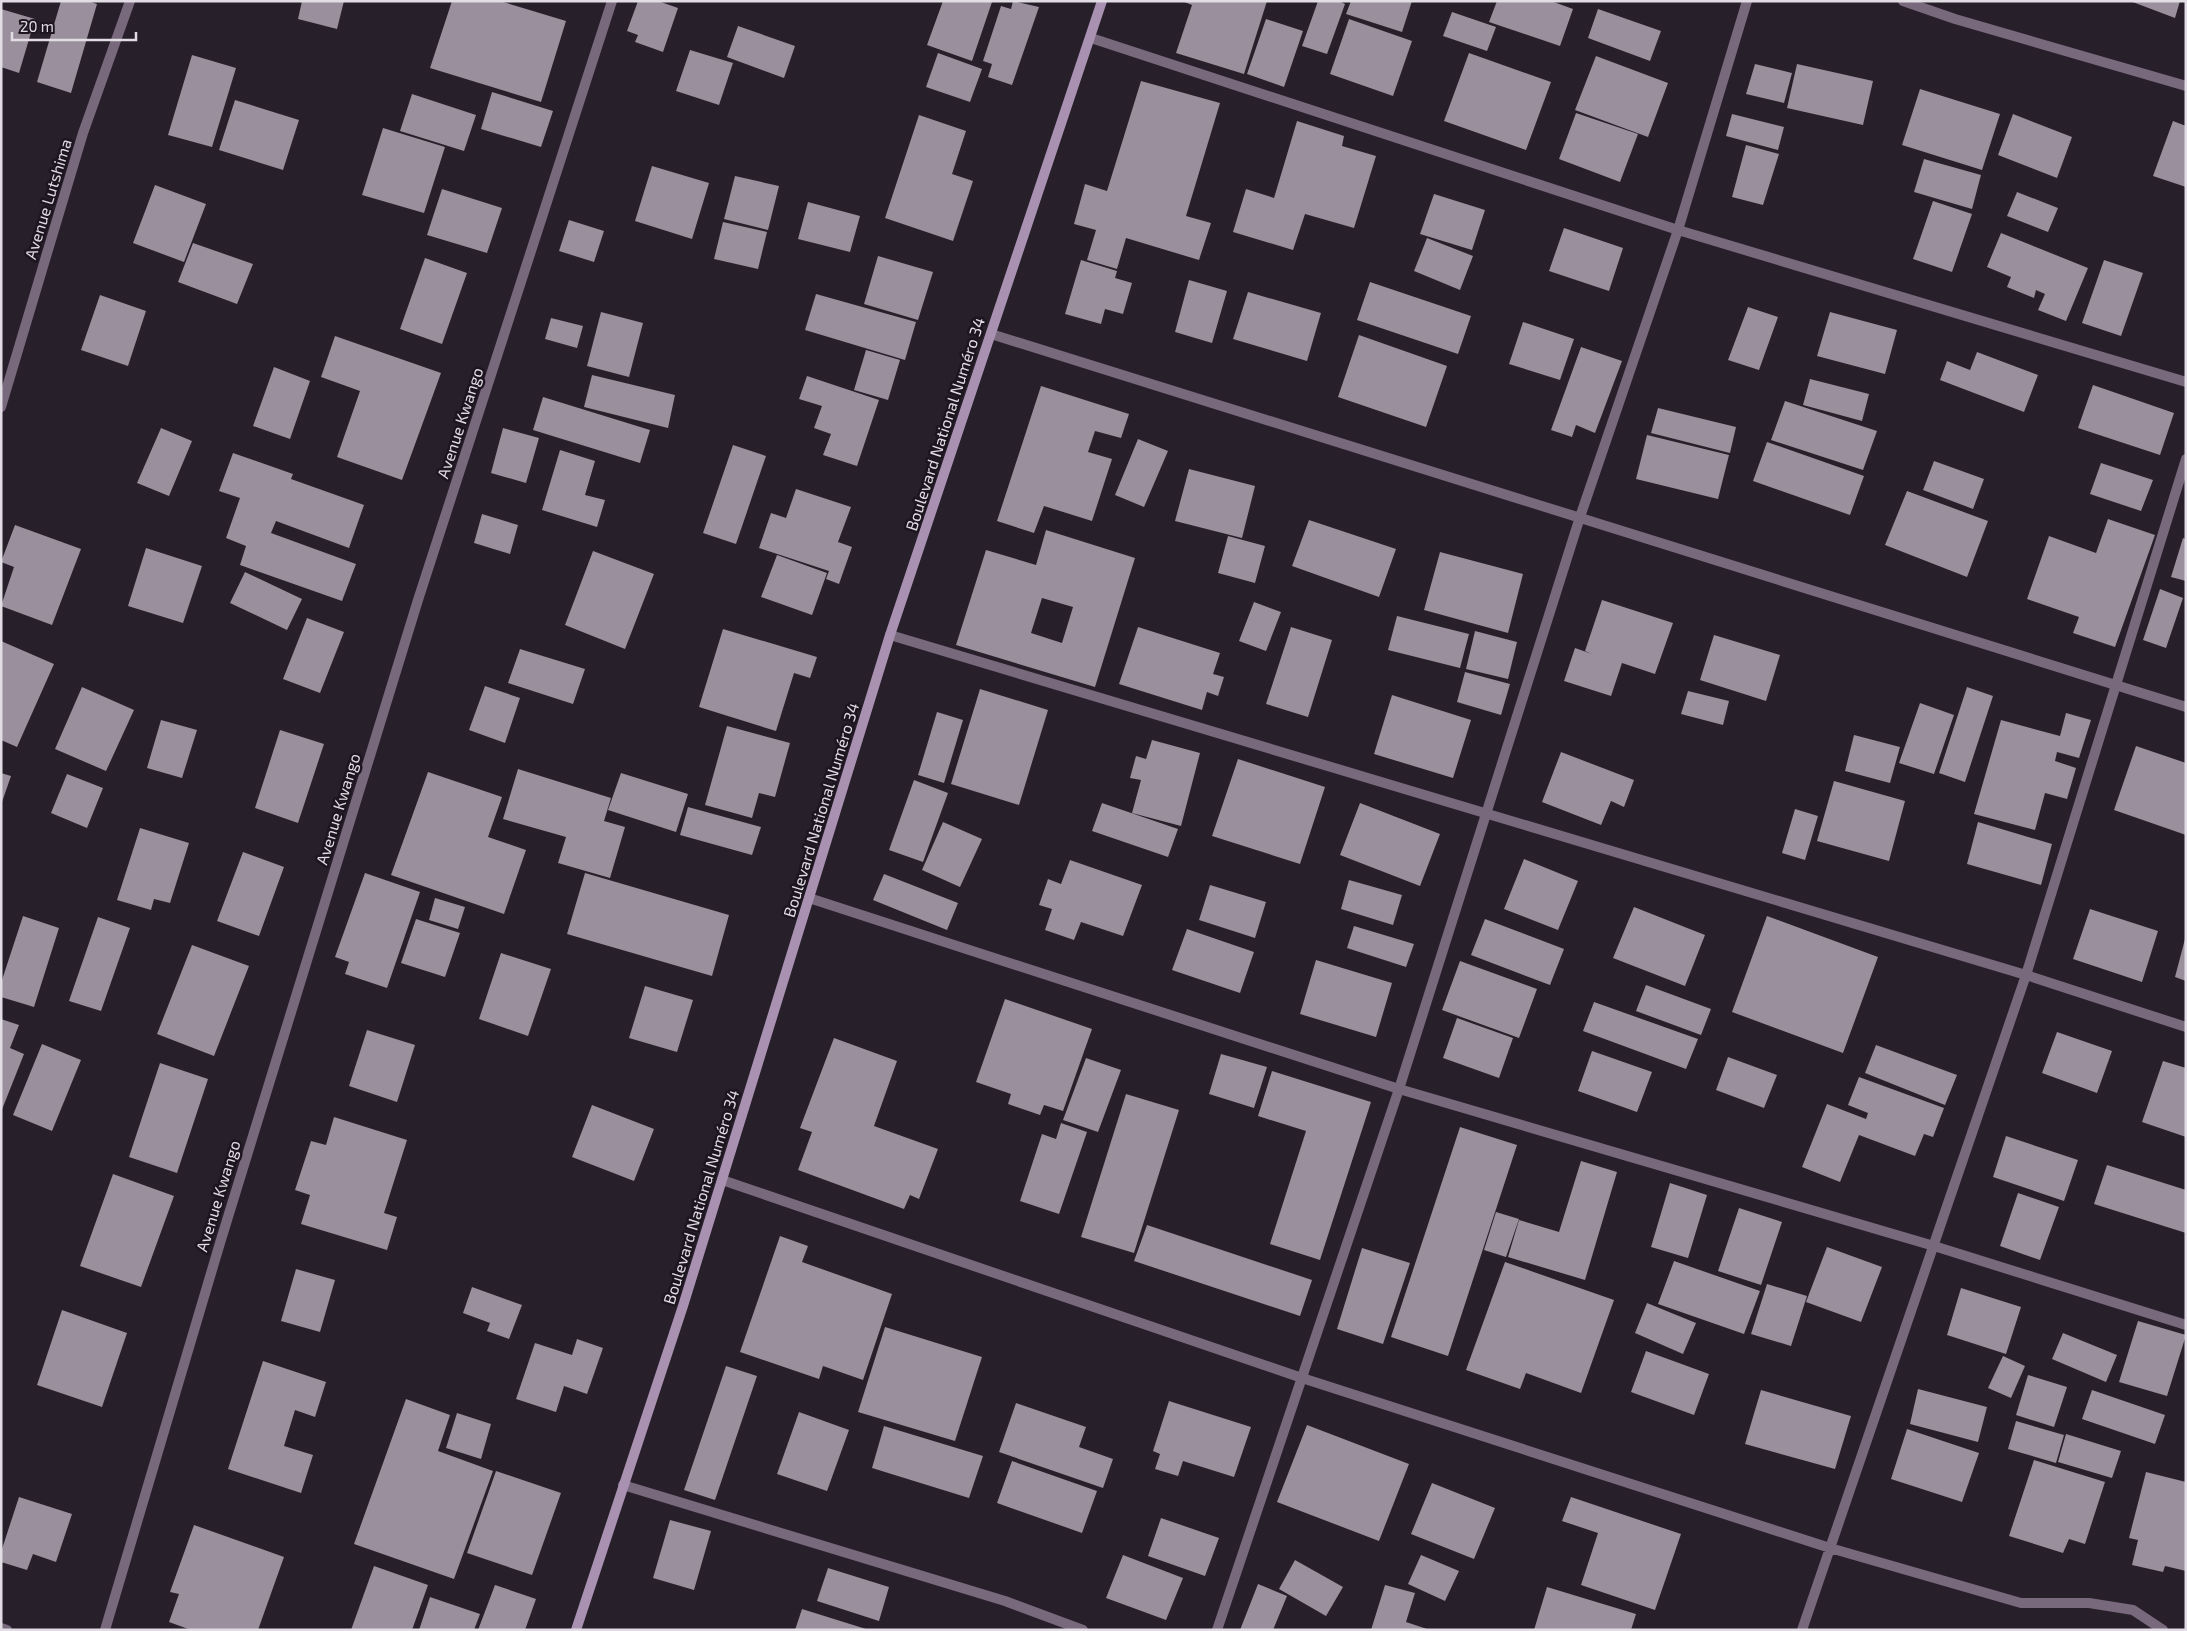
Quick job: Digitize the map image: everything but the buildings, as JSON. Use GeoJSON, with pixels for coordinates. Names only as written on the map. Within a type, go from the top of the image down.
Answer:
{"type":"FeatureCollection","features":[{"type":"Feature","properties":{"kind":"main road","name":"Boulevard National Numéro 34"},"geometry":{"type":"LineString","coordinates":[[576,1630],[683,1306],[890,635],[1102,1]]}},
{"type":"Feature","properties":{"kind":"street","name":"Avenue Lutshima"},"geometry":{"type":"LineString","coordinates":[[1,407],[83,133],[130,1]]}},
{"type":"Feature","properties":{"kind":"street","name":"Avenue Kwango"},"geometry":{"type":"LineString","coordinates":[[105,1630],[220,1243],[418,600],[612,1]]}},
{"type":"Feature","properties":{"kind":"street"},"geometry":{"type":"LineString","coordinates":[[1217,1630],[1399,1089],[1580,517],[1678,230],[1746,1]]}},
{"type":"Feature","properties":{"kind":"street"},"geometry":{"type":"LineString","coordinates":[[1903,1],[1955,19],[2186,86]]}},
{"type":"Feature","properties":{"kind":"street"},"geometry":{"type":"LineString","coordinates":[[1091,38],[1678,230],[2186,382]]}},
{"type":"Feature","properties":{"kind":"street"},"geometry":{"type":"LineString","coordinates":[[991,334],[2186,707]]}},
{"type":"Feature","properties":{"kind":"street"},"geometry":{"type":"LineString","coordinates":[[1802,1630],[2026,975],[2186,459]]}},
{"type":"Feature","properties":{"kind":"street"},"geometry":{"type":"LineString","coordinates":[[890,635],[2026,975],[2186,1027]]}},
{"type":"Feature","properties":{"kind":"street"},"geometry":{"type":"LineString","coordinates":[[809,898],[1399,1089],[1934,1246],[2186,1325]]}},
{"type":"Feature","properties":{"kind":"street"},"geometry":{"type":"LineString","coordinates":[[722,1180],[1302,1378],[1830,1548],[2021,1603],[2089,1603],[2133,1610],[2163,1630]]}},
{"type":"Feature","properties":{"kind":"street"},"geometry":{"type":"LineString","coordinates":[[623,1484],[1005,1601],[1083,1630]]}},
{"type":"Feature","properties":{"kind":"street"},"geometry":{"type":"LineString","coordinates":[[1,1628],[7,1630]]}}]}
